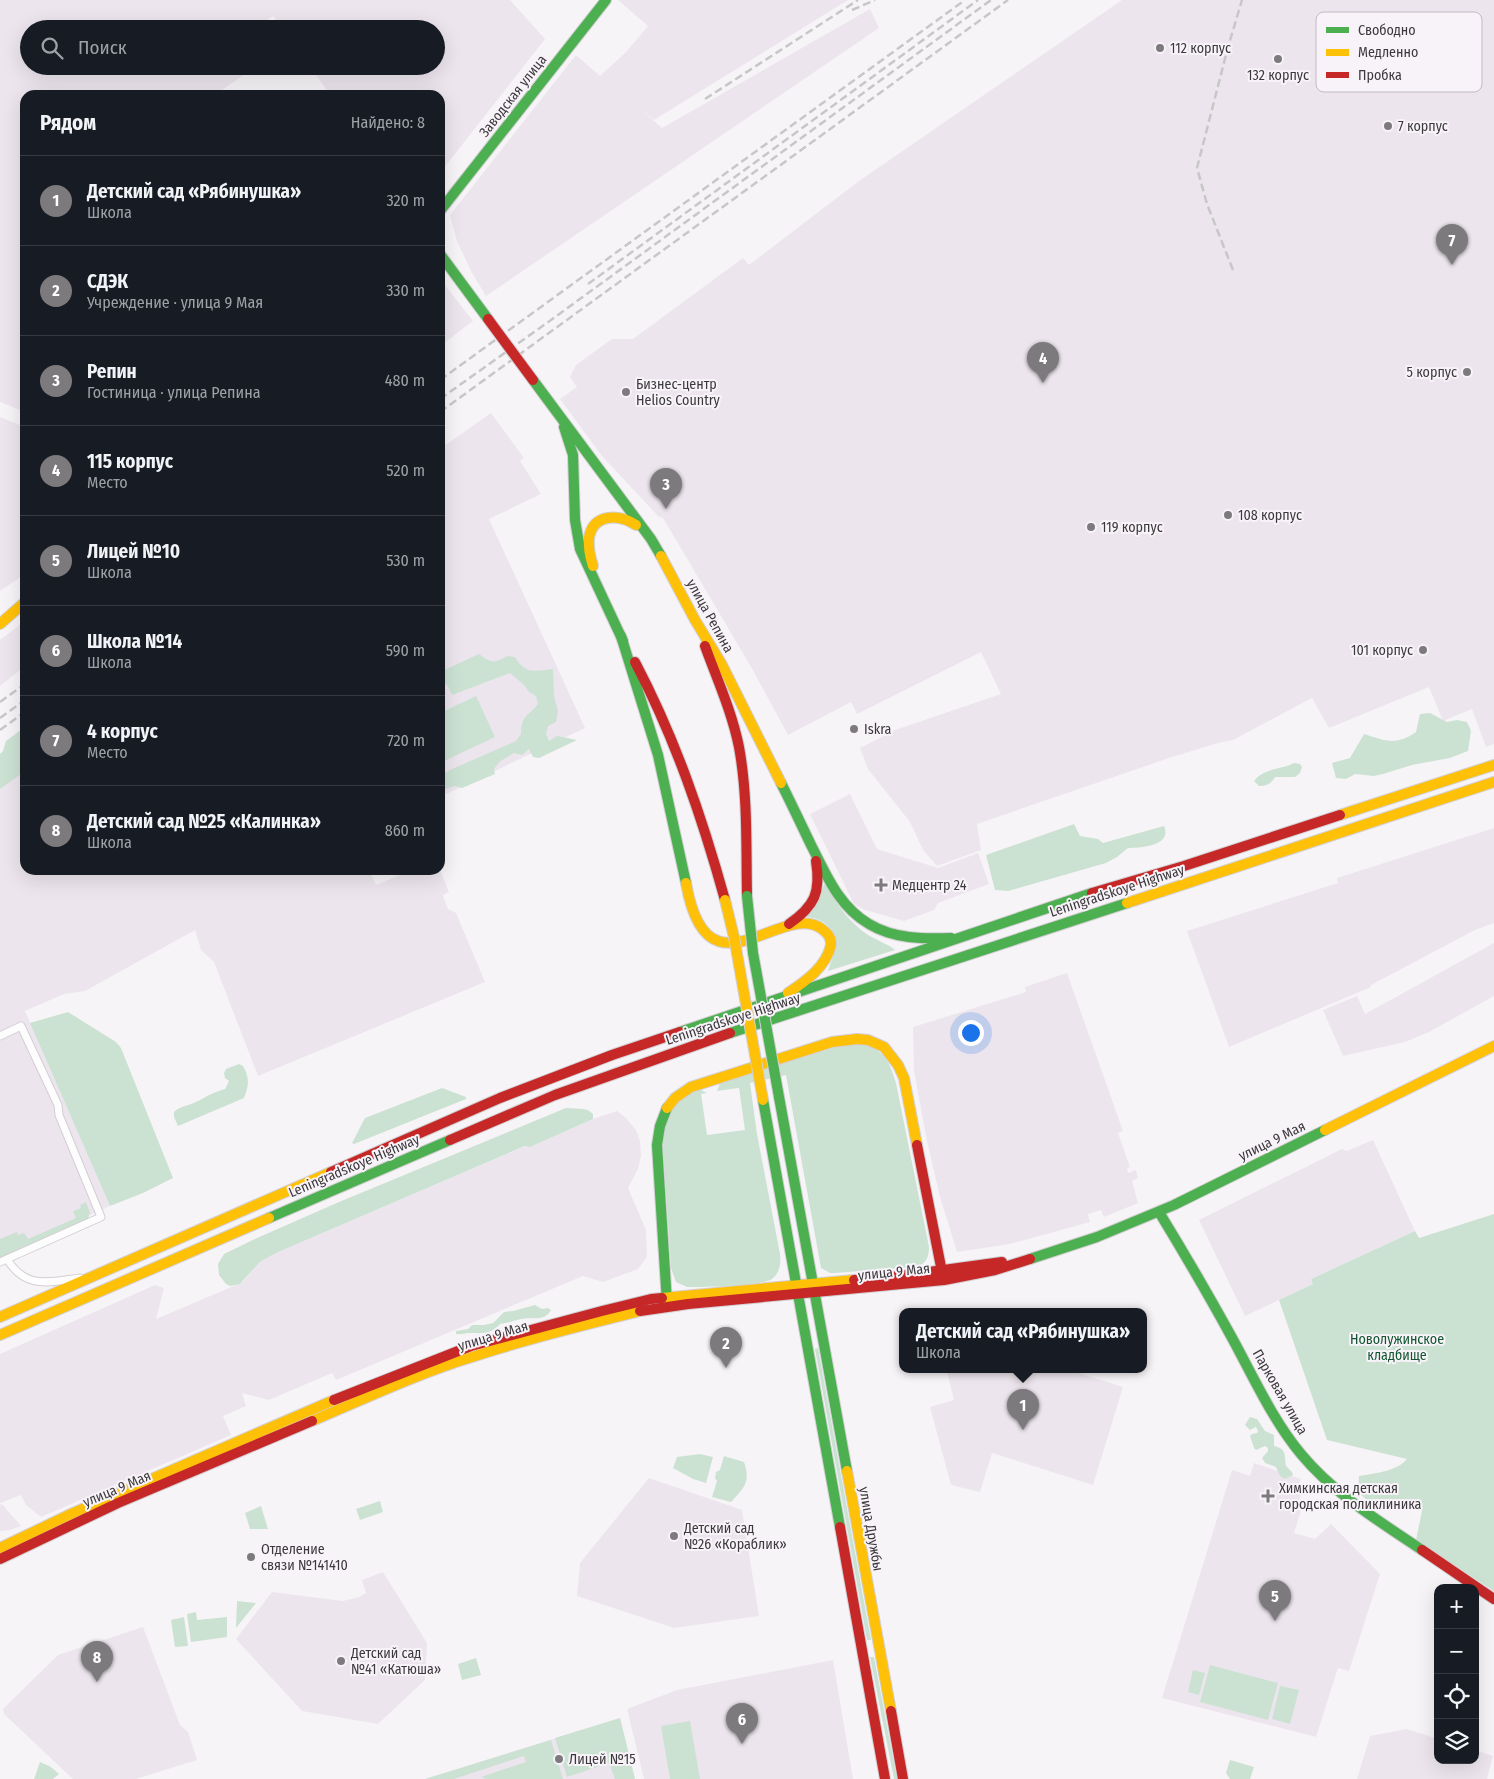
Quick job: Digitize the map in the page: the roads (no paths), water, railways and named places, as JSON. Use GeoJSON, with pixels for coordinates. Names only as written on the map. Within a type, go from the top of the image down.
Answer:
{"type":"FeatureCollection","features":[{"type":"Feature","properties":{"kind":"main road","name":"Заводская улица"},"geometry":{"type":"LineString","coordinates":[[445,206],[606,0]]}},
{"type":"Feature","properties":{"kind":"main road","name":"улица Репина"},"geometry":{"type":"LineString","coordinates":[[445,262],[591,457],[648,535],[667,565],[695,620],[721,663],[829,880],[847,906],[870,926],[905,938],[966,937]]}},
{"type":"Feature","properties":{"kind":"main road"},"geometry":{"type":"LineString","coordinates":[[558,415],[573,455],[575,520],[580,549],[621,636],[670,732],[695,795],[734,937],[885,1779]]}},
{"type":"Feature","properties":{"kind":"main road"},"geometry":{"type":"LineString","coordinates":[[600,593],[590,552],[590,534],[594,527],[605,518],[622,516],[629,519],[648,535]]}},
{"type":"Feature","properties":{"kind":"main road"},"geometry":{"type":"LineString","coordinates":[[0,624],[20,606]]}},
{"type":"Feature","properties":{"kind":"main road","name":"улица Дружбы"},"geometry":{"type":"LineString","coordinates":[[695,620],[732,718],[739,747],[745,810],[747,896],[753,953],[903,1779]]}},
{"type":"Feature","properties":{"kind":"main road"},"geometry":{"type":"LineString","coordinates":[[621,636],[642,697],[668,793],[694,916],[701,928],[723,942],[738,943],[749,941],[784,928],[804,924],[819,926],[826,932],[831,941],[828,956],[820,967],[779,1000]]}},
{"type":"Feature","properties":{"kind":"main road","name":"Leningradskoye Highway"},"geometry":{"type":"LineString","coordinates":[[0,1317],[500,1098],[612,1055],[1090,894],[1184,866],[1494,766]]}},
{"type":"Feature","properties":{"kind":"main road","name":"Leningradskoye Highway"},"geometry":{"type":"LineString","coordinates":[[0,1335],[555,1095],[700,1043],[1494,782]]}},
{"type":"Feature","properties":{"kind":"main road"},"geometry":{"type":"LineString","coordinates":[[784,928],[805,912],[815,898],[819,881],[814,849]]}},
{"type":"Feature","properties":{"kind":"main road"},"geometry":{"type":"LineString","coordinates":[[667,1302],[657,1145],[660,1122],[670,1102],[678,1094],[690,1087],[832,1042],[852,1038],[870,1039],[879,1043],[897,1062],[904,1078],[943,1276]]}},
{"type":"Feature","properties":{"kind":"main road","name":"улица 9 Мая"},"geometry":{"type":"LineString","coordinates":[[0,1548],[114,1495],[332,1400],[471,1346],[633,1303],[667,1302],[995,1270],[1097,1237],[1160,1212],[1494,1046]]}},
{"type":"Feature","properties":{"kind":"main road","name":"Парковая улица"},"geometry":{"type":"LineString","coordinates":[[1160,1212],[1211,1299],[1263,1395],[1283,1429],[1301,1454],[1328,1482],[1358,1507],[1494,1599]]}},
{"type":"Feature","properties":{"kind":"main road","name":"улица 9 Мая"},"geometry":{"type":"LineString","coordinates":[[0,1559],[94,1514],[418,1376],[474,1356],[570,1328],[646,1310],[667,1302]]}},
{"type":"Feature","properties":{"kind":"street"},"geometry":{"type":"LineString","coordinates":[[0,1036],[21,1026],[58,1105],[58,1115],[101,1217],[4,1261],[17,1274],[32,1281],[46,1282],[93,1276]]}},
{"type":"Feature","properties":{"kind":"railway"},"geometry":{"type":"LineString","coordinates":[[705,99],[858,0]]}},
{"type":"Feature","properties":{"kind":"railway"},"geometry":{"type":"LineString","coordinates":[[852,10],[875,0]]}},
{"type":"Feature","properties":{"kind":"railway"},"geometry":{"type":"LineString","coordinates":[[445,376],[965,0]]}},
{"type":"Feature","properties":{"kind":"railway"},"geometry":{"type":"LineString","coordinates":[[588,284],[978,0]]}},
{"type":"Feature","properties":{"kind":"railway"},"geometry":{"type":"LineString","coordinates":[[445,395],[991,0]]}},
{"type":"Feature","properties":{"kind":"railway"},"geometry":{"type":"LineString","coordinates":[[445,408],[1008,0]]}},
{"type":"Feature","properties":{"kind":"railway"},"geometry":{"type":"LineString","coordinates":[[1233,270],[1207,204],[1197,168],[1242,0]]}},
{"type":"Feature","properties":{"kind":"railway"},"geometry":{"type":"LineString","coordinates":[[0,702],[20,688]]}},
{"type":"Feature","properties":{"kind":"railway"},"geometry":{"type":"LineString","coordinates":[[0,718],[20,704]]}},
{"type":"Feature","properties":{"kind":"railway"},"geometry":{"type":"LineString","coordinates":[[0,730],[20,716]]}},
{"type":"Feature","properties":{"kind":"place","name":"112 корпус"},"geometry":{"type":"Point","coordinates":[1160,48]}},
{"type":"Feature","properties":{"kind":"place","name":"132 корпус"},"geometry":{"type":"Point","coordinates":[1278,59]}},
{"type":"Feature","properties":{"kind":"place","name":"7 корпус"},"geometry":{"type":"Point","coordinates":[1388,126]}},
{"type":"Feature","properties":{"kind":"place","name":"4 корпус"},"geometry":{"type":"Point","coordinates":[1452,265]}},
{"type":"Feature","properties":{"kind":"place","name":"5 корпус"},"geometry":{"type":"Point","coordinates":[1467,372]}},
{"type":"Feature","properties":{"kind":"place","name":"115 корпус"},"geometry":{"type":"Point","coordinates":[1043,383]}},
{"type":"Feature","properties":{"kind":"place","name":"Бизнес-центр Helios Country"},"geometry":{"type":"Point","coordinates":[626,392]}},
{"type":"Feature","properties":{"kind":"place","name":"Репин"},"geometry":{"type":"Point","coordinates":[666,509]}},
{"type":"Feature","properties":{"kind":"place","name":"108 корпус"},"geometry":{"type":"Point","coordinates":[1228,515]}},
{"type":"Feature","properties":{"kind":"place","name":"119 корпус"},"geometry":{"type":"Point","coordinates":[1091,527]}},
{"type":"Feature","properties":{"kind":"place","name":"101 корпус"},"geometry":{"type":"Point","coordinates":[1423,650]}},
{"type":"Feature","properties":{"kind":"place","name":"Iskra"},"geometry":{"type":"Point","coordinates":[854,729]}},
{"type":"Feature","properties":{"kind":"place","name":"Медцентр 24"},"geometry":{"type":"Point","coordinates":[881,885]}},
{"type":"Feature","properties":{"kind":"place","name":"СДЭК"},"geometry":{"type":"Point","coordinates":[726,1368]}},
{"type":"Feature","properties":{"kind":"place","name":"Детский сад «Рябинушка»"},"geometry":{"type":"Point","coordinates":[1023,1430]}},
{"type":"Feature","properties":{"kind":"place","name":"Химкинская детская городская поликлиника"},"geometry":{"type":"Point","coordinates":[1268,1496]}},
{"type":"Feature","properties":{"kind":"place","name":"Детский сад №26 «Кораблик»"},"geometry":{"type":"Point","coordinates":[674,1536]}},
{"type":"Feature","properties":{"kind":"place","name":"Отделение связи №141410"},"geometry":{"type":"Point","coordinates":[251,1557]}},
{"type":"Feature","properties":{"kind":"place","name":"Лицей №10"},"geometry":{"type":"Point","coordinates":[1275,1621]}},
{"type":"Feature","properties":{"kind":"place","name":"Детский сад №41 «Катюша»"},"geometry":{"type":"Point","coordinates":[341,1661]}},
{"type":"Feature","properties":{"kind":"place","name":"Детский сад №25 «Калинка»"},"geometry":{"type":"Point","coordinates":[97,1682]}},
{"type":"Feature","properties":{"kind":"place","name":"Школа №14"},"geometry":{"type":"Point","coordinates":[742,1744]}},
{"type":"Feature","properties":{"kind":"place","name":"Лицей №15"},"geometry":{"type":"Point","coordinates":[559,1759]}},
{"type":"Feature","properties":{"kind":"park label","name":"Новолужинское кладбище"},"geometry":{"type":"Point","coordinates":[1397,1348]}}]}
